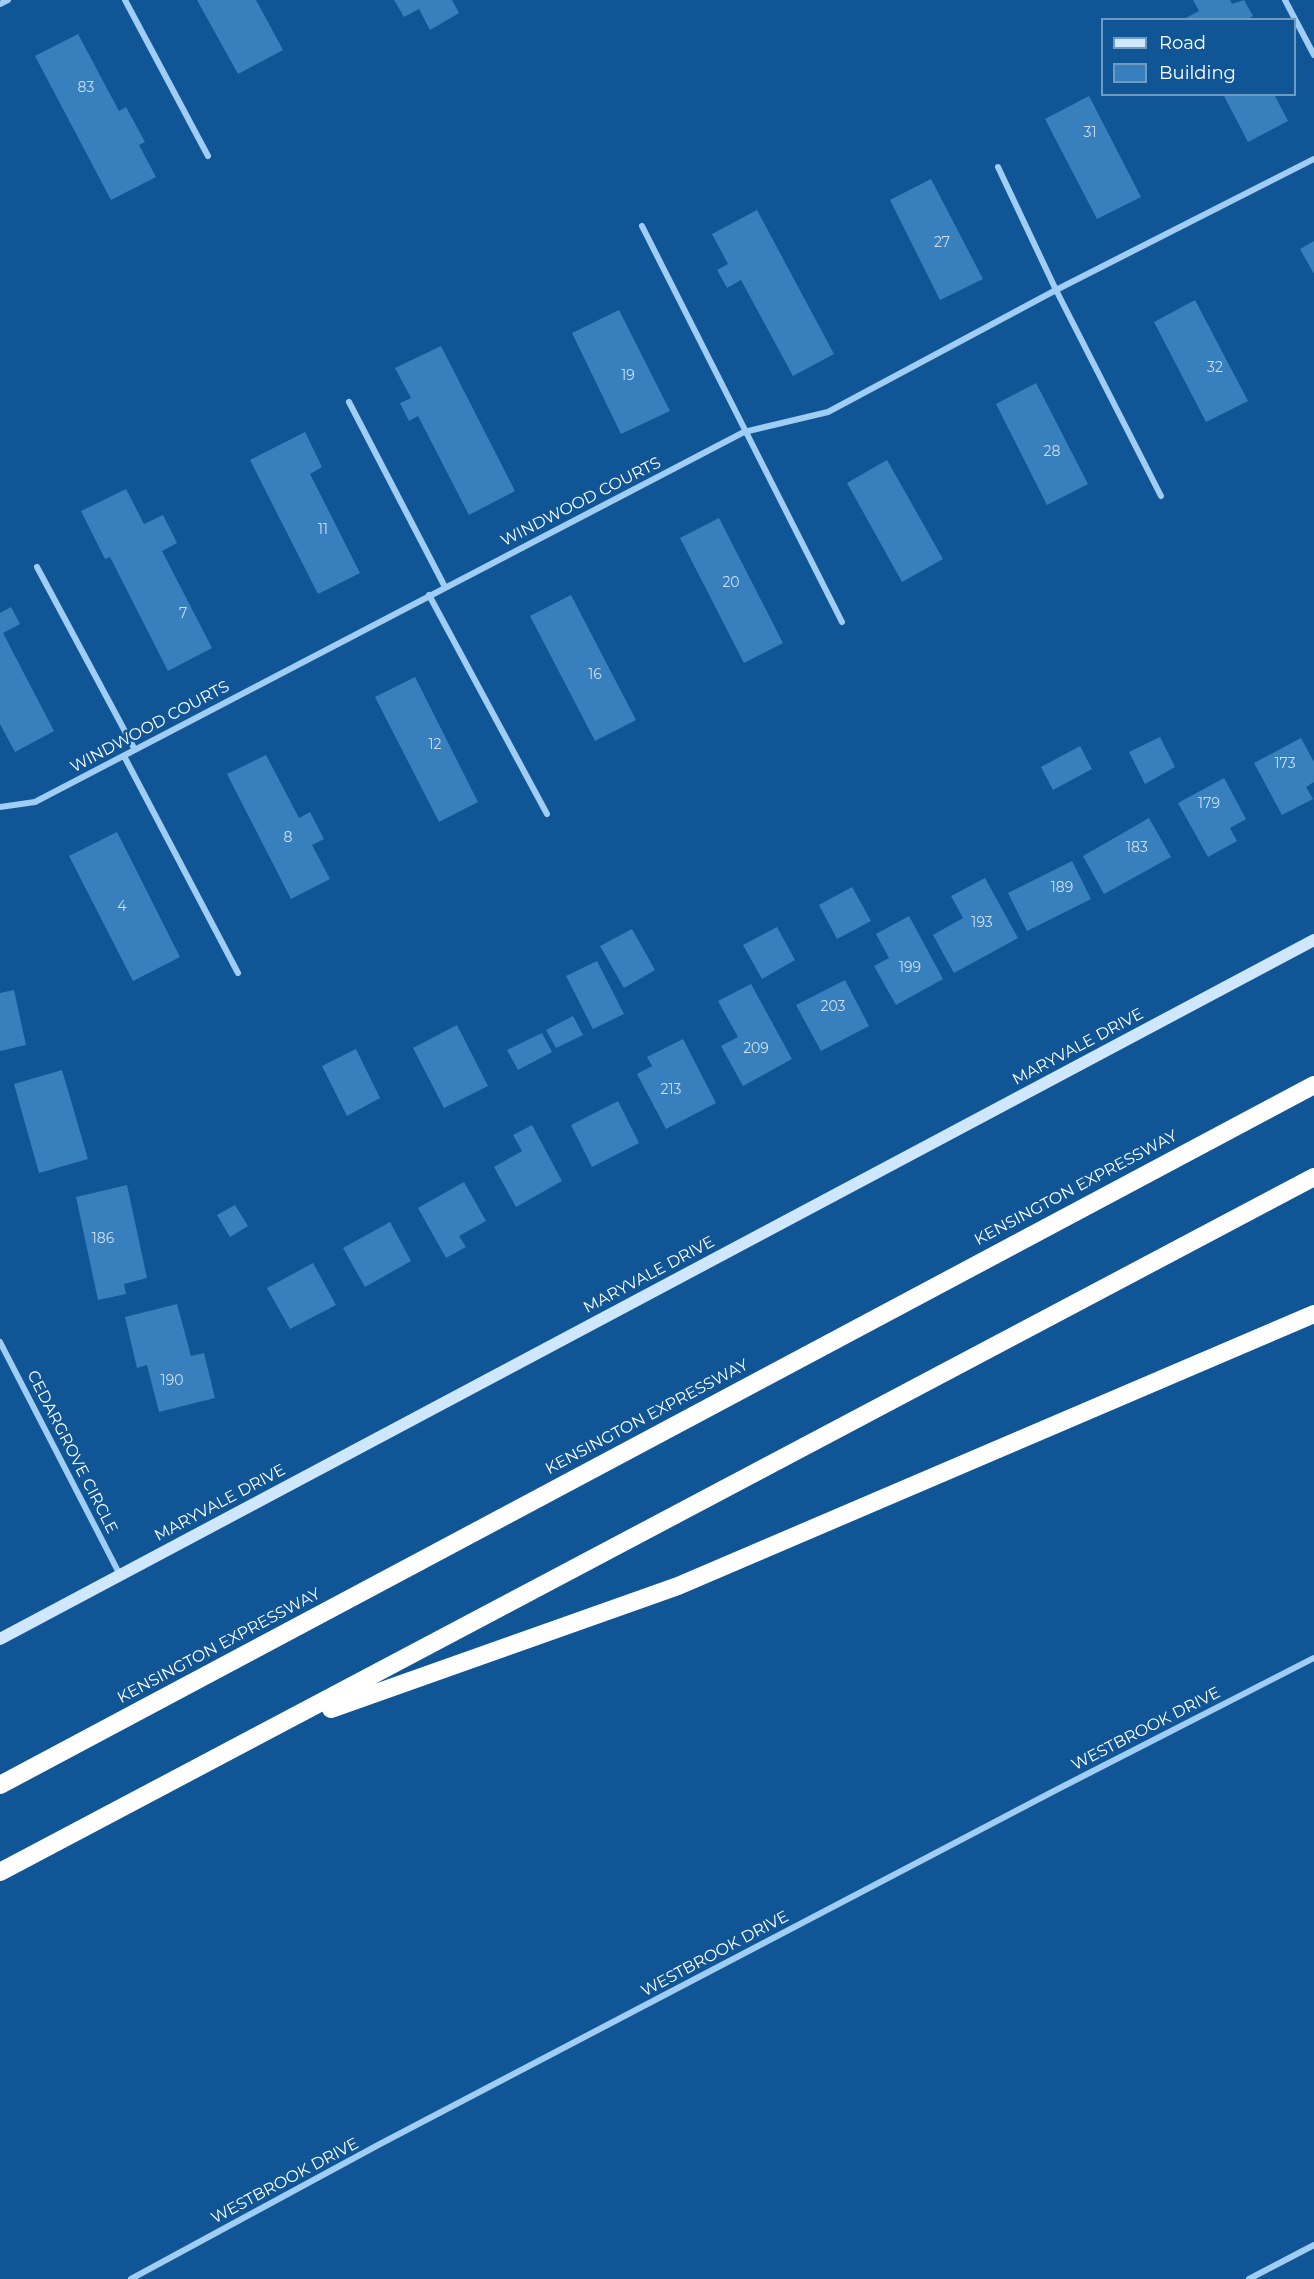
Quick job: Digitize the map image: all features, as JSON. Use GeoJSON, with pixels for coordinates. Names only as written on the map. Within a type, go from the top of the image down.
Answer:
{"type":"FeatureCollection","features":[{"type":"Feature","properties":{"kind":"highway","name":"KENSINGTON EXPRESSWAY"},"geometry":{"type":"LineString","coordinates":[[0,1785],[1314,1085]]}},
{"type":"Feature","properties":{"kind":"highway"},"geometry":{"type":"LineString","coordinates":[[0,1872],[1314,1177]]}},
{"type":"Feature","properties":{"kind":"highway"},"geometry":{"type":"LineString","coordinates":[[270,1731],[678,1586],[1314,1314]]}},
{"type":"Feature","properties":{"kind":"street"},"geometry":{"type":"LineString","coordinates":[[0,4],[8,0]]}},
{"type":"Feature","properties":{"kind":"street"},"geometry":{"type":"LineString","coordinates":[[126,0],[208,156]]}},
{"type":"Feature","properties":{"kind":"street"},"geometry":{"type":"LineString","coordinates":[[1285,0],[1294,18]]}},
{"type":"Feature","properties":{"kind":"street"},"geometry":{"type":"LineString","coordinates":[[1296,21],[1314,55]]}},
{"type":"Feature","properties":{"kind":"street","name":"WINDWOOD COURTS"},"geometry":{"type":"LineString","coordinates":[[0,807],[35,802],[744,432],[828,412],[1056,290],[1314,159]]}},
{"type":"Feature","properties":{"kind":"street"},"geometry":{"type":"LineString","coordinates":[[998,167],[1056,290],[1161,496]]}},
{"type":"Feature","properties":{"kind":"street"},"geometry":{"type":"LineString","coordinates":[[642,226],[744,432],[842,622]]}},
{"type":"Feature","properties":{"kind":"street"},"geometry":{"type":"LineString","coordinates":[[349,402],[445,587]]}},
{"type":"Feature","properties":{"kind":"street"},"geometry":{"type":"LineString","coordinates":[[37,567],[135,750]]}},
{"type":"Feature","properties":{"kind":"street"},"geometry":{"type":"LineString","coordinates":[[429,595],[547,814]]}},
{"type":"Feature","properties":{"kind":"street"},"geometry":{"type":"LineString","coordinates":[[124,756],[238,973]]}},
{"type":"Feature","properties":{"kind":"street","name":"MARYVALE DRIVE"},"geometry":{"type":"LineString","coordinates":[[0,1639],[1314,940]]}},
{"type":"Feature","properties":{"kind":"street","name":"CEDARGROVE CIRCLE"},"geometry":{"type":"LineString","coordinates":[[0,1342],[120,1575]]}},
{"type":"Feature","properties":{"kind":"street","name":"WESTBROOK DRIVE"},"geometry":{"type":"LineString","coordinates":[[131,2279],[401,2133],[1056,1790],[1314,1658]]}},
{"type":"Feature","properties":{"kind":"street"},"geometry":{"type":"LineString","coordinates":[[1249,2279],[1314,2245]]}},
{"type":"Feature","properties":{"kind":"building"},"geometry":{"type":"Polygon","coordinates":[[[197,0],[256,0],[283,50],[238,74],[197,0]]]}},
{"type":"Feature","properties":{"kind":"building"},"geometry":{"type":"Polygon","coordinates":[[[394,0],[452,0],[459,13],[430,30],[419,9],[404,17],[394,0]]]}},
{"type":"Feature","properties":{"kind":"building"},"geometry":{"type":"Polygon","coordinates":[[[1193,0],[1230,0],[1232,4],[1244,0],[1253,16],[1250,18],[1186,18],[1199,11],[1193,0]]]}},
{"type":"Feature","properties":{"kind":"building"},"geometry":{"type":"Polygon","coordinates":[[[78,34],[119,111],[126,107],[145,142],[139,145],[156,177],[111,200],[35,56],[78,34]]]}},
{"type":"Feature","properties":{"kind":"building"},"geometry":{"type":"Polygon","coordinates":[[[1089,96],[1141,197],[1097,219],[1045,119],[1089,96]]]}},
{"type":"Feature","properties":{"kind":"building"},"geometry":{"type":"Polygon","coordinates":[[[1224,96],[1275,96],[1288,121],[1248,142],[1224,96]]]}},
{"type":"Feature","properties":{"kind":"building"},"geometry":{"type":"Polygon","coordinates":[[[931,179],[983,279],[940,300],[890,200],[931,179]]]}},
{"type":"Feature","properties":{"kind":"building"},"geometry":{"type":"Polygon","coordinates":[[[757,210],[834,354],[793,376],[741,280],[727,288],[717,270],[728,264],[712,234],[757,210]]]}},
{"type":"Feature","properties":{"kind":"building"},"geometry":{"type":"Polygon","coordinates":[[[1314,241],[1314,274],[1300,249],[1314,241]]]}},
{"type":"Feature","properties":{"kind":"building"},"geometry":{"type":"Polygon","coordinates":[[[1195,300],[1248,401],[1206,422],[1154,322],[1195,300]]]}},
{"type":"Feature","properties":{"kind":"building"},"geometry":{"type":"Polygon","coordinates":[[[619,310],[670,411],[621,434],[572,333],[619,310]]]}},
{"type":"Feature","properties":{"kind":"building"},"geometry":{"type":"Polygon","coordinates":[[[441,346],[515,491],[469,515],[418,416],[409,421],[400,403],[411,398],[395,368],[441,346]]]}},
{"type":"Feature","properties":{"kind":"building"},"geometry":{"type":"Polygon","coordinates":[[[1036,383],[1088,484],[1047,505],[996,404],[1036,383]]]}},
{"type":"Feature","properties":{"kind":"building"},"geometry":{"type":"Polygon","coordinates":[[[305,432],[322,467],[310,474],[360,573],[318,594],[250,460],[305,432]]]}},
{"type":"Feature","properties":{"kind":"building"},"geometry":{"type":"Polygon","coordinates":[[[887,460],[943,559],[902,582],[847,483],[887,460]]]}},
{"type":"Feature","properties":{"kind":"building"},"geometry":{"type":"Polygon","coordinates":[[[126,489],[144,524],[163,515],[177,543],[162,551],[212,648],[168,671],[110,557],[105,559],[81,511],[126,489]]]}},
{"type":"Feature","properties":{"kind":"building"},"geometry":{"type":"Polygon","coordinates":[[[719,518],[783,643],[744,663],[680,538],[719,518]]]}},
{"type":"Feature","properties":{"kind":"building"},"geometry":{"type":"Polygon","coordinates":[[[571,595],[636,720],[595,741],[530,616],[571,595]]]}},
{"type":"Feature","properties":{"kind":"building"},"geometry":{"type":"Polygon","coordinates":[[[11,607],[20,624],[3,633],[54,731],[15,752],[0,724],[0,613],[11,607]]]}},
{"type":"Feature","properties":{"kind":"building"},"geometry":{"type":"Polygon","coordinates":[[[415,677],[478,802],[439,822],[375,697],[415,677]]]}},
{"type":"Feature","properties":{"kind":"building"},"geometry":{"type":"Polygon","coordinates":[[[1160,737],[1175,767],[1145,784],[1129,752],[1160,737]]]}},
{"type":"Feature","properties":{"kind":"building"},"geometry":{"type":"Polygon","coordinates":[[[1301,738],[1314,762],[1314,782],[1306,787],[1313,799],[1282,815],[1254,763],[1301,738]]]}},
{"type":"Feature","properties":{"kind":"building"},"geometry":{"type":"Polygon","coordinates":[[[1080,746],[1092,769],[1053,790],[1041,767],[1080,746]]]}},
{"type":"Feature","properties":{"kind":"building"},"geometry":{"type":"Polygon","coordinates":[[[266,755],[299,818],[310,812],[324,839],[312,845],[330,879],[291,899],[227,774],[266,755]]]}},
{"type":"Feature","properties":{"kind":"building"},"geometry":{"type":"Polygon","coordinates":[[[1224,778],[1246,819],[1230,828],[1237,841],[1208,857],[1178,803],[1224,778]]]}},
{"type":"Feature","properties":{"kind":"building"},"geometry":{"type":"Polygon","coordinates":[[[1149,818],[1171,857],[1104,894],[1083,856],[1149,818]]]}},
{"type":"Feature","properties":{"kind":"building"},"geometry":{"type":"Polygon","coordinates":[[[117,832],[180,957],[133,981],[69,856],[117,832]]]}},
{"type":"Feature","properties":{"kind":"building"},"geometry":{"type":"Polygon","coordinates":[[[1072,861],[1091,899],[1027,931],[1008,893],[1072,861]]]}},
{"type":"Feature","properties":{"kind":"building"},"geometry":{"type":"Polygon","coordinates":[[[985,878],[1018,938],[954,973],[933,935],[963,918],[951,896],[985,878]]]}},
{"type":"Feature","properties":{"kind":"building"},"geometry":{"type":"Polygon","coordinates":[[[852,887],[871,921],[837,939],[819,905],[852,887]]]}},
{"type":"Feature","properties":{"kind":"building"},"geometry":{"type":"Polygon","coordinates":[[[909,916],[943,979],[896,1005],[874,966],[889,958],[876,934],[909,916]]]}},
{"type":"Feature","properties":{"kind":"building"},"geometry":{"type":"Polygon","coordinates":[[[777,927],[795,960],[762,979],[743,945],[777,927]]]}},
{"type":"Feature","properties":{"kind":"building"},"geometry":{"type":"Polygon","coordinates":[[[632,929],[655,970],[624,988],[600,946],[632,929]]]}},
{"type":"Feature","properties":{"kind":"building"},"geometry":{"type":"Polygon","coordinates":[[[597,961],[624,1014],[593,1029],[566,976],[597,961]]]}},
{"type":"Feature","properties":{"kind":"building"},"geometry":{"type":"Polygon","coordinates":[[[845,980],[869,1026],[821,1051],[796,1005],[845,980]]]}},
{"type":"Feature","properties":{"kind":"building"},"geometry":{"type":"Polygon","coordinates":[[[751,984],[792,1059],[743,1086],[721,1046],[738,1037],[718,1001],[751,984]]]}},
{"type":"Feature","properties":{"kind":"building"},"geometry":{"type":"Polygon","coordinates":[[[14,990],[26,1045],[0,1051],[0,993],[14,990]]]}},
{"type":"Feature","properties":{"kind":"building"},"geometry":{"type":"Polygon","coordinates":[[[573,1016],[583,1035],[556,1048],[546,1030],[573,1016]]]}},
{"type":"Feature","properties":{"kind":"building"},"geometry":{"type":"Polygon","coordinates":[[[457,1025],[488,1086],[444,1108],[413,1048],[457,1025]]]}},
{"type":"Feature","properties":{"kind":"building"},"geometry":{"type":"Polygon","coordinates":[[[542,1033],[552,1052],[518,1070],[507,1050],[542,1033]]]}},
{"type":"Feature","properties":{"kind":"building"},"geometry":{"type":"Polygon","coordinates":[[[683,1039],[716,1103],[666,1129],[637,1074],[652,1066],[647,1057],[683,1039]]]}},
{"type":"Feature","properties":{"kind":"building"},"geometry":{"type":"Polygon","coordinates":[[[356,1049],[380,1098],[347,1116],[322,1066],[356,1049]]]}},
{"type":"Feature","properties":{"kind":"building"},"geometry":{"type":"Polygon","coordinates":[[[62,1070],[88,1159],[39,1173],[14,1084],[62,1070]]]}},
{"type":"Feature","properties":{"kind":"building"},"geometry":{"type":"Polygon","coordinates":[[[618,1101],[639,1143],[592,1167],[571,1125],[618,1101]]]}},
{"type":"Feature","properties":{"kind":"building"},"geometry":{"type":"Polygon","coordinates":[[[532,1125],[562,1181],[516,1207],[494,1167],[522,1151],[513,1135],[532,1125]]]}},
{"type":"Feature","properties":{"kind":"building"},"geometry":{"type":"Polygon","coordinates":[[[464,1182],[486,1221],[459,1236],[466,1247],[446,1258],[418,1208],[464,1182]]]}},
{"type":"Feature","properties":{"kind":"building"},"geometry":{"type":"Polygon","coordinates":[[[127,1185],[147,1278],[124,1284],[126,1294],[98,1300],[76,1197],[127,1185]]]}},
{"type":"Feature","properties":{"kind":"building"},"geometry":{"type":"Polygon","coordinates":[[[235,1205],[248,1226],[230,1237],[217,1215],[235,1205]]]}},
{"type":"Feature","properties":{"kind":"building"},"geometry":{"type":"Polygon","coordinates":[[[390,1222],[411,1261],[365,1287],[343,1248],[390,1222]]]}},
{"type":"Feature","properties":{"kind":"building"},"geometry":{"type":"Polygon","coordinates":[[[313,1263],[336,1305],[290,1329],[267,1288],[313,1263]]]}},
{"type":"Feature","properties":{"kind":"building"},"geometry":{"type":"Polygon","coordinates":[[[177,1304],[191,1356],[204,1353],[215,1398],[159,1412],[147,1365],[137,1368],[125,1317],[177,1304]]]}}]}
